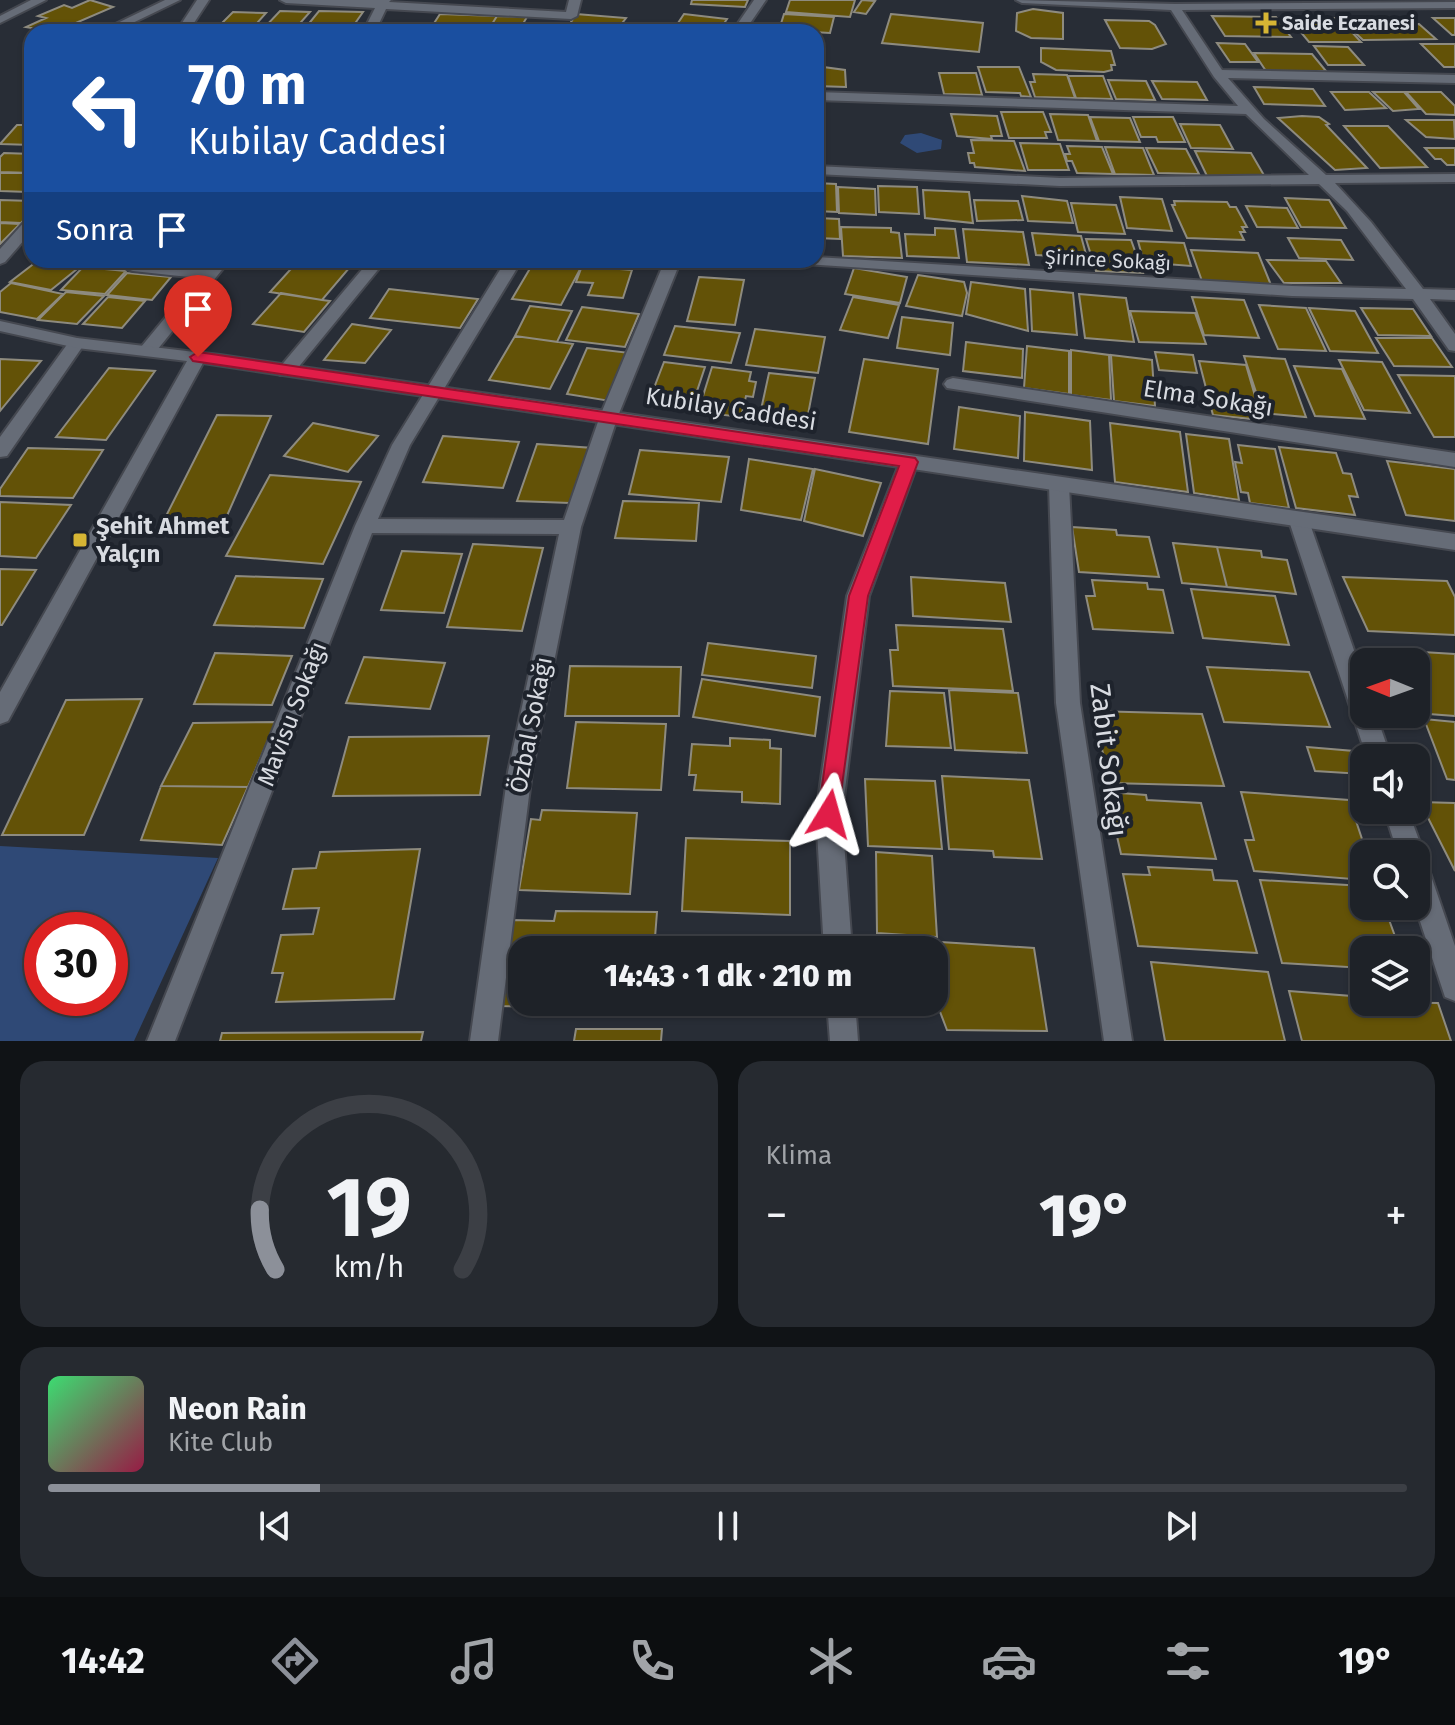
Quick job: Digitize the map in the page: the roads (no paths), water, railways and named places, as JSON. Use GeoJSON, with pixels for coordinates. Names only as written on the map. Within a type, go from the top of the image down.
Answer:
{"type":"FeatureCollection","features":[{"type":"Feature","properties":{"kind":"street"},"geometry":{"type":"LineString","coordinates":[[0,20],[40,0]]}},
{"type":"Feature","properties":{"kind":"street"},"geometry":{"type":"LineString","coordinates":[[122,24],[174,0]]}},
{"type":"Feature","properties":{"kind":"street"},"geometry":{"type":"LineString","coordinates":[[187,24],[203,0]]}},
{"type":"Feature","properties":{"kind":"street"},"geometry":{"type":"LineString","coordinates":[[286,0],[384,3],[571,16],[575,0]]}},
{"type":"Feature","properties":{"kind":"street"},"geometry":{"type":"LineString","coordinates":[[744,24],[760,0]]}},
{"type":"Feature","properties":{"kind":"street"},"geometry":{"type":"LineString","coordinates":[[1022,0],[1175,7],[1455,5]]}},
{"type":"Feature","properties":{"kind":"street"},"geometry":{"type":"LineString","coordinates":[[373,24],[384,3]]}},
{"type":"Feature","properties":{"kind":"street"},"geometry":{"type":"LineString","coordinates":[[1175,7],[1218,74],[1247,110],[1295,157],[1327,181],[1353,209],[1455,346]]}},
{"type":"Feature","properties":{"kind":"street"},"geometry":{"type":"LineString","coordinates":[[1218,74],[1450,79],[1455,89]]}},
{"type":"Feature","properties":{"kind":"street"},"geometry":{"type":"LineString","coordinates":[[824,96],[1247,110]]}},
{"type":"Feature","properties":{"kind":"street"},"geometry":{"type":"LineString","coordinates":[[824,170],[1060,182],[1455,178]]}},
{"type":"Feature","properties":{"kind":"street"},"geometry":{"type":"LineString","coordinates":[[0,259],[24,231]]}},
{"type":"Feature","properties":{"kind":"street","name":"Şirince Sokağı"},"geometry":{"type":"LineString","coordinates":[[824,262],[1277,290],[1455,295]]}},
{"type":"Feature","properties":{"kind":"street"},"geometry":{"type":"LineString","coordinates":[[150,268],[210,275]]}},
{"type":"Feature","properties":{"kind":"street"},"geometry":{"type":"LineString","coordinates":[[147,351],[216,268]]}},
{"type":"Feature","properties":{"kind":"street"},"geometry":{"type":"LineString","coordinates":[[286,371],[371,268]]}},
{"type":"Feature","properties":{"kind":"street","name":"Mavisu Sokağı"},"geometry":{"type":"LineString","coordinates":[[161,1041],[365,526],[401,445],[509,268]]}},
{"type":"Feature","properties":{"kind":"street","name":"Özbal Sokağı"},"geometry":{"type":"LineString","coordinates":[[484,1041],[520,772],[571,527],[609,416],[670,268]]}},
{"type":"Feature","properties":{"kind":"street","name":"Kubilay Caddesi"},"geometry":{"type":"LineString","coordinates":[[0,326],[77,343],[198,357],[609,416],[1455,542]]}},
{"type":"Feature","properties":{"kind":"street"},"geometry":{"type":"LineString","coordinates":[[0,451],[77,343]]}},
{"type":"Feature","properties":{"kind":"street"},"geometry":{"type":"LineString","coordinates":[[0,714],[198,357]]}},
{"type":"Feature","properties":{"kind":"street","name":"Elma Sokağı"},"geometry":{"type":"LineString","coordinates":[[953,384],[1455,460]]}},
{"type":"Feature","properties":{"kind":"street"},"geometry":{"type":"LineString","coordinates":[[837,936],[829,814],[858,596],[909,462]]}},
{"type":"Feature","properties":{"kind":"street","name":"Zabit Sokağı"},"geometry":{"type":"LineString","coordinates":[[1059,485],[1068,703],[1118,1041]]}},
{"type":"Feature","properties":{"kind":"street"},"geometry":{"type":"LineString","coordinates":[[1299,521],[1350,672]]}},
{"type":"Feature","properties":{"kind":"street"},"geometry":{"type":"LineString","coordinates":[[365,526],[571,527]]}},
{"type":"Feature","properties":{"kind":"street"},"geometry":{"type":"LineString","coordinates":[[1430,912],[1455,987]]}},
{"type":"Feature","properties":{"kind":"street"},"geometry":{"type":"LineString","coordinates":[[842,1016],[844,1041]]}},
{"type":"Feature","properties":{"kind":"place","name":"Saide Eczanesi"},"geometry":{"type":"Point","coordinates":[1266,23]}},
{"type":"Feature","properties":{"kind":"place","name":"Şehit Ahmet Yalçın"},"geometry":{"type":"Point","coordinates":[80,540]}}]}
